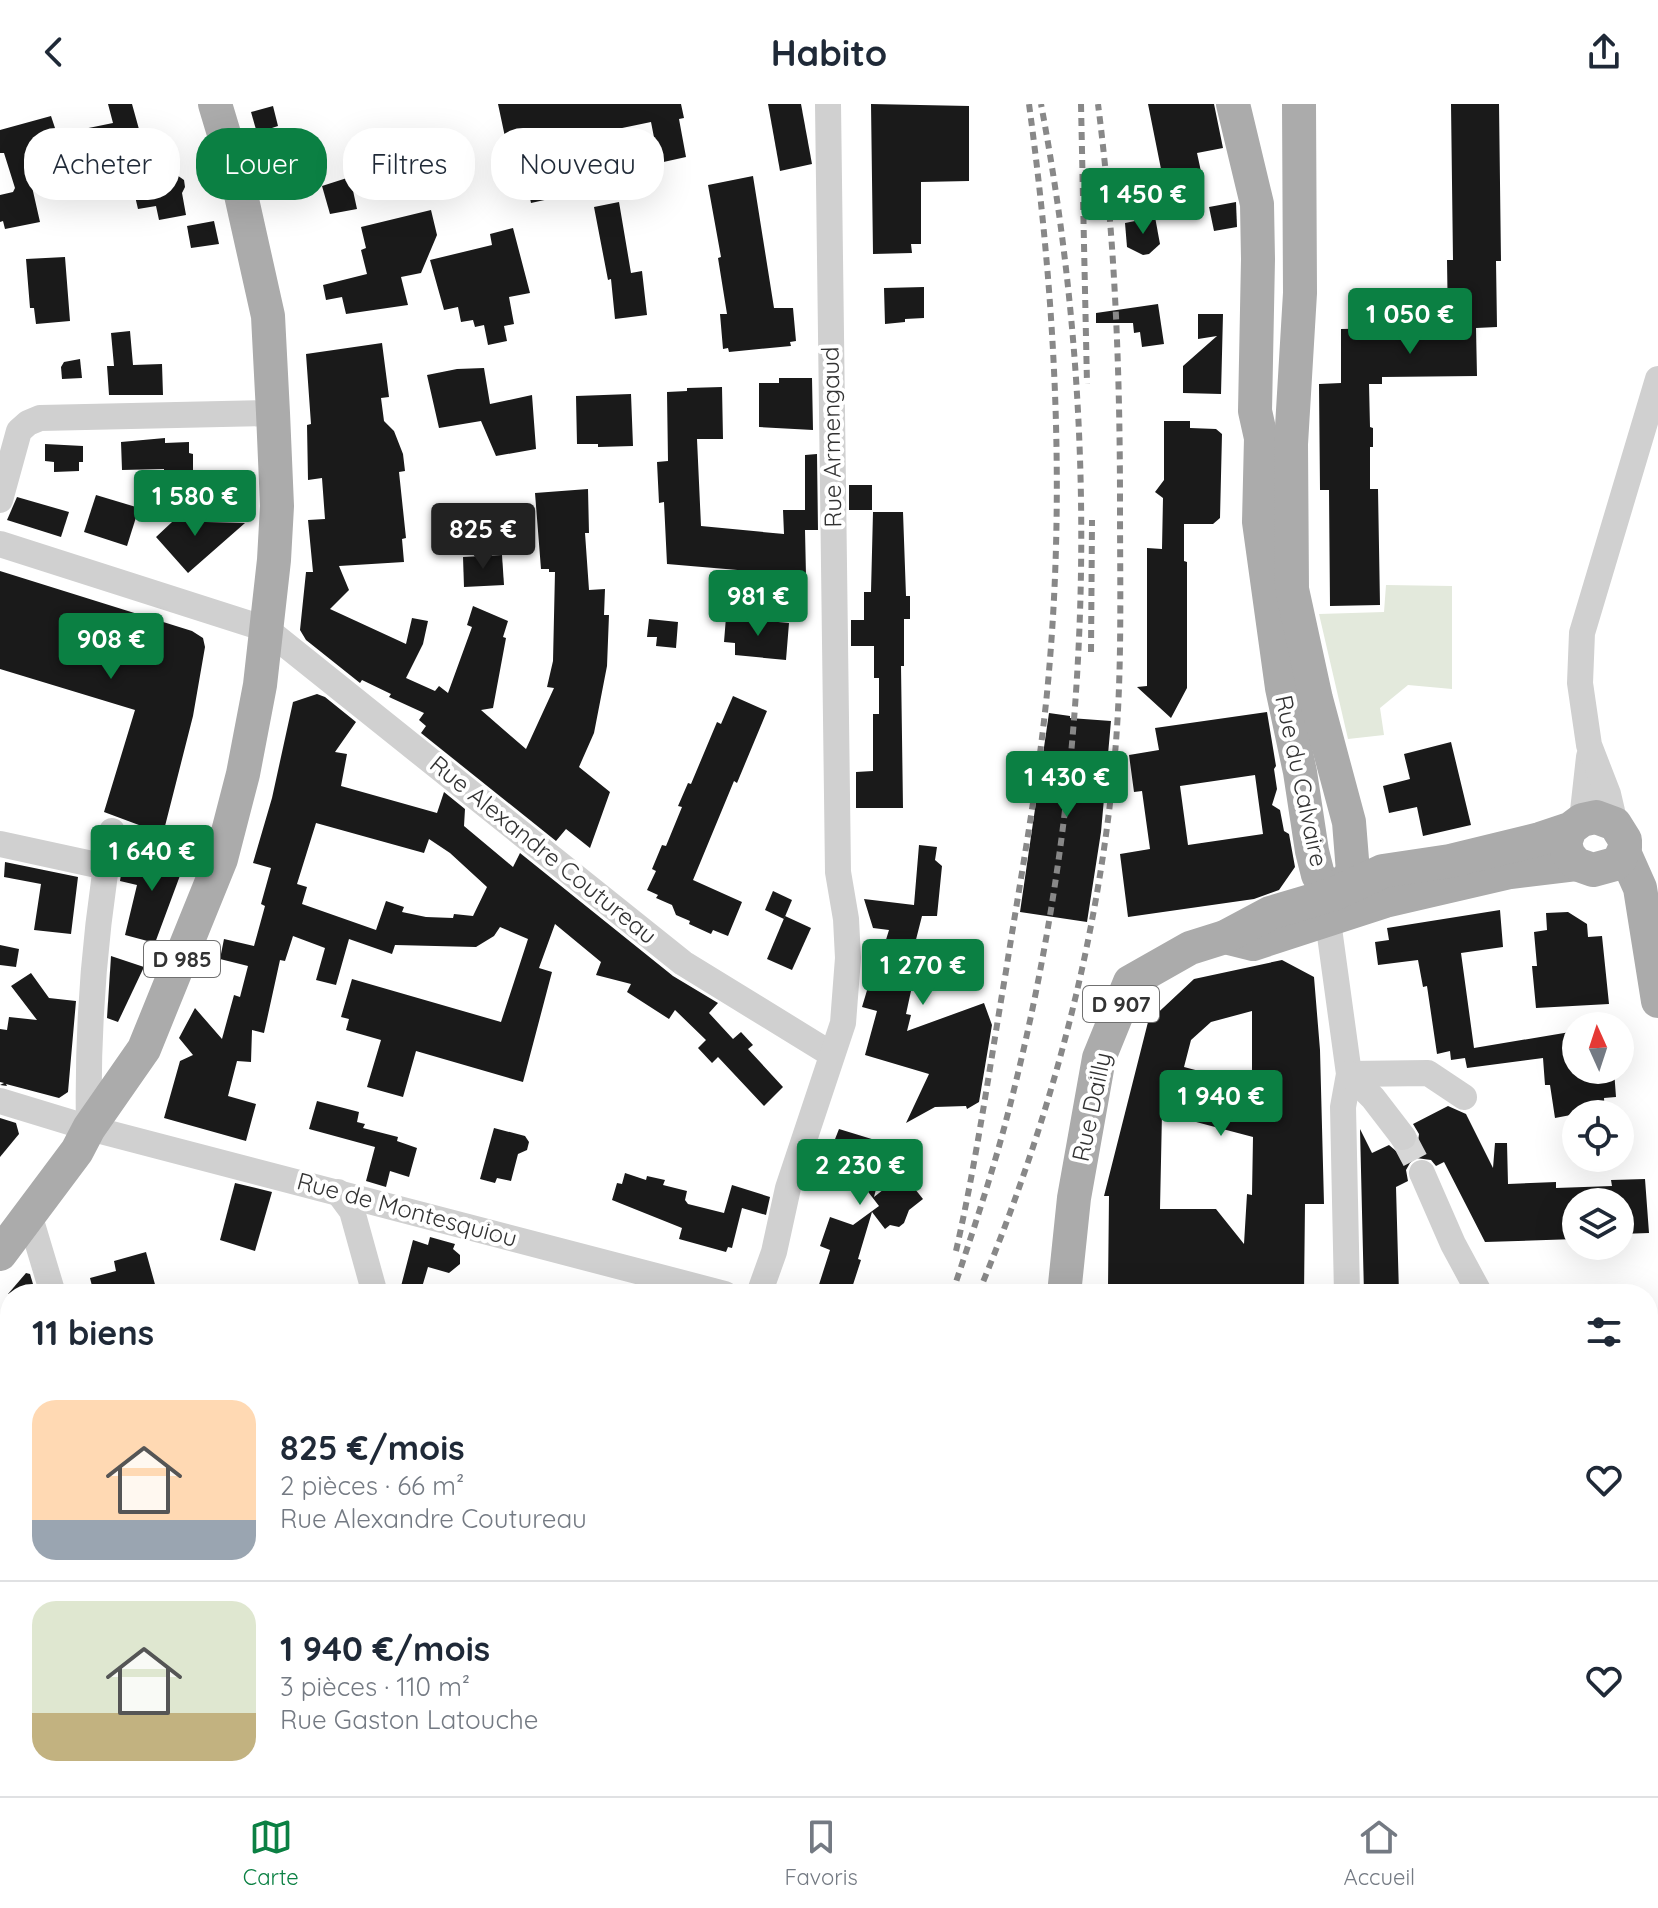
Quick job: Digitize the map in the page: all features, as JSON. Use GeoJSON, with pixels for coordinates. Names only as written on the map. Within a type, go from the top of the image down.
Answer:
{"type":"FeatureCollection","features":[{"type":"Feature","properties":{"kind":"main road","name":"D 985"},"geometry":{"type":"LineString","coordinates":[[0,1254],[77,1151],[89,1128],[144,1049],[221,859],[243,774],[260,685],[277,523],[268,316],[237,177],[215,104]]}},
{"type":"Feature","properties":{"kind":"main road","name":"Rue du Calvaire"},"geometry":{"type":"LineString","coordinates":[[1233,104],[1257,204],[1255,411],[1261,438],[1259,522],[1282,688],[1318,875],[1331,908]]}},
{"type":"Feature","properties":{"kind":"main road","name":"Rue du Calvaire"},"geometry":{"type":"LineString","coordinates":[[1299,104],[1300,293],[1290,472],[1292,589],[1316,699],[1349,822],[1353,872],[1331,908]]}},
{"type":"Feature","properties":{"kind":"main road"},"geometry":{"type":"LineString","coordinates":[[1644,919],[1568,854],[1565,843],[1598,831],[1640,888],[1658,1001]]}},
{"type":"Feature","properties":{"kind":"main road","name":"Rue Dailly"},"geometry":{"type":"LineString","coordinates":[[1065,1284],[1074,1198],[1099,1058],[1130,982],[1190,948],[1225,937],[1270,913],[1331,908],[1385,901],[1527,869],[1615,864],[1598,831],[1540,839],[1450,861],[1383,871],[1331,908]]}},
{"type":"Feature","properties":{"kind":"street","name":"Rue Armengaud"},"geometry":{"type":"LineString","coordinates":[[763,1284],[774,1252],[788,1188],[843,1023],[848,958],[846,919],[838,872],[828,104]]}},
{"type":"Feature","properties":{"kind":"street"},"geometry":{"type":"LineString","coordinates":[[1598,831],[1608,794],[1589,745],[1580,683],[1582,633],[1658,379]]}},
{"type":"Feature","properties":{"kind":"street"},"geometry":{"type":"LineString","coordinates":[[0,500],[19,431],[40,418],[273,413]]}},
{"type":"Feature","properties":{"kind":"street"},"geometry":{"type":"LineString","coordinates":[[0,544],[266,629]]}},
{"type":"Feature","properties":{"kind":"street","name":"Rue Alexandre Coutureau"},"geometry":{"type":"LineString","coordinates":[[266,629],[683,963],[831,1054]]}},
{"type":"Feature","properties":{"kind":"street"},"geometry":{"type":"LineString","coordinates":[[1300,772],[1335,765]]}},
{"type":"Feature","properties":{"kind":"street"},"geometry":{"type":"LineString","coordinates":[[89,1128],[88,1073],[99,917],[112,831]]}},
{"type":"Feature","properties":{"kind":"street"},"geometry":{"type":"LineString","coordinates":[[0,844],[106,867]]}},
{"type":"Feature","properties":{"kind":"street"},"geometry":{"type":"LineString","coordinates":[[1331,908],[1349,1074],[1343,1107],[1347,1284]]}},
{"type":"Feature","properties":{"kind":"street"},"geometry":{"type":"LineString","coordinates":[[1349,1074],[1428,1073],[1464,1097]]}},
{"type":"Feature","properties":{"kind":"street"},"geometry":{"type":"LineString","coordinates":[[1349,1074],[1373,1098],[1403,1137]]}},
{"type":"Feature","properties":{"kind":"street","name":"Rue de Montesquiou"},"geometry":{"type":"LineString","coordinates":[[0,1101],[89,1128],[687,1284]]}},
{"type":"Feature","properties":{"kind":"street"},"geometry":{"type":"LineString","coordinates":[[1422,1173],[1475,1284]]}},
{"type":"Feature","properties":{"kind":"street"},"geometry":{"type":"LineString","coordinates":[[338,1192],[352,1211],[372,1284]]}},
{"type":"Feature","properties":{"kind":"street"},"geometry":{"type":"LineString","coordinates":[[29,1214],[50,1284]]}},
{"type":"Feature","properties":{"kind":"street"},"geometry":{"type":"LineString","coordinates":[[1453,1244],[1458,1284]]}},
{"type":"Feature","properties":{"kind":"shaded area"},"geometry":{"type":"Polygon","coordinates":[[[1386,585],[1452,586],[1452,689],[1408,685],[1380,708],[1384,735],[1348,739],[1319,614],[1384,612],[1386,585]]]}},
{"type":"Feature","properties":{"kind":"building"},"geometry":{"type":"Polygon","coordinates":[[[108,104],[132,104],[139,128],[88,128],[113,123],[108,104]]]}},
{"type":"Feature","properties":{"kind":"building"},"geometry":{"type":"Polygon","coordinates":[[[498,104],[681,104],[684,118],[679,119],[686,157],[664,162],[664,128],[652,128],[651,122],[622,128],[503,128],[498,104]]]}},
{"type":"Feature","properties":{"kind":"building"},"geometry":{"type":"Polygon","coordinates":[[[768,104],[801,104],[812,164],[780,171],[768,104]]]}},
{"type":"Feature","properties":{"kind":"building"},"geometry":{"type":"Polygon","coordinates":[[[871,104],[969,106],[969,181],[921,182],[921,244],[911,244],[912,253],[873,254],[871,104]]]}},
{"type":"Feature","properties":{"kind":"building"},"geometry":{"type":"Polygon","coordinates":[[[1148,104],[1214,104],[1223,148],[1197,153],[1202,176],[1164,184],[1148,104]]]}},
{"type":"Feature","properties":{"kind":"building"},"geometry":{"type":"Polygon","coordinates":[[[1451,104],[1499,104],[1501,261],[1496,261],[1497,327],[1476,328],[1477,376],[1382,377],[1382,384],[1369,384],[1370,427],[1373,428],[1370,489],[1378,489],[1380,605],[1330,606],[1329,490],[1320,490],[1319,384],[1341,383],[1341,329],[1448,327],[1447,260],[1453,260],[1451,104]]]}},
{"type":"Feature","properties":{"kind":"building"},"geometry":{"type":"Polygon","coordinates":[[[273,106],[278,126],[256,128],[251,112],[273,106]]]}},
{"type":"Feature","properties":{"kind":"building"},"geometry":{"type":"Polygon","coordinates":[[[51,116],[55,128],[24,128],[24,200],[35,200],[40,222],[5,229],[3,221],[0,222],[0,195],[13,192],[15,188],[4,153],[0,153],[0,130],[51,116]]]}},
{"type":"Feature","properties":{"kind":"building"},"geometry":{"type":"Polygon","coordinates":[[[753,176],[774,308],[793,308],[796,341],[790,342],[791,346],[729,352],[728,348],[723,349],[720,314],[727,314],[708,185],[753,176]]]}},
{"type":"Feature","properties":{"kind":"building"},"geometry":{"type":"Polygon","coordinates":[[[180,177],[184,180],[182,193],[186,215],[159,220],[156,206],[138,209],[136,200],[180,200],[180,177]]]}},
{"type":"Feature","properties":{"kind":"building"},"geometry":{"type":"Polygon","coordinates":[[[343,179],[343,200],[355,200],[357,209],[330,214],[326,200],[327,184],[343,179]]]}},
{"type":"Feature","properties":{"kind":"building"},"geometry":{"type":"Polygon","coordinates":[[[619,202],[631,273],[642,271],[647,315],[615,319],[611,279],[608,280],[594,207],[619,202]]]}},
{"type":"Feature","properties":{"kind":"building"},"geometry":{"type":"Polygon","coordinates":[[[1236,202],[1237,227],[1214,231],[1209,207],[1236,202]]]}},
{"type":"Feature","properties":{"kind":"building"},"geometry":{"type":"Polygon","coordinates":[[[431,210],[437,235],[421,273],[401,277],[408,305],[346,314],[342,297],[326,300],[323,285],[367,274],[361,250],[366,248],[361,227],[431,210]]]}},
{"type":"Feature","properties":{"kind":"building"},"geometry":{"type":"Polygon","coordinates":[[[1155,217],[1160,244],[1149,254],[1143,255],[1127,247],[1125,223],[1155,217]]]}},
{"type":"Feature","properties":{"kind":"building"},"geometry":{"type":"Polygon","coordinates":[[[214,221],[219,244],[191,248],[187,226],[214,221]]]}},
{"type":"Feature","properties":{"kind":"building"},"geometry":{"type":"Polygon","coordinates":[[[513,228],[530,293],[509,297],[514,324],[504,326],[507,341],[488,345],[484,325],[475,327],[473,320],[461,322],[458,307],[444,310],[430,260],[492,245],[490,234],[513,228]]]}},
{"type":"Feature","properties":{"kind":"building"},"geometry":{"type":"Polygon","coordinates":[[[65,257],[70,321],[36,324],[34,308],[30,308],[26,259],[65,257]]]}},
{"type":"Feature","properties":{"kind":"building"},"geometry":{"type":"Polygon","coordinates":[[[924,287],[924,318],[885,324],[884,288],[924,287]]]}},
{"type":"Feature","properties":{"kind":"building"},"geometry":{"type":"Polygon","coordinates":[[[1158,304],[1164,344],[1142,347],[1140,332],[1134,333],[1133,323],[1096,323],[1096,313],[1158,304]]]}},
{"type":"Feature","properties":{"kind":"building"},"geometry":{"type":"Polygon","coordinates":[[[1198,314],[1223,314],[1221,394],[1183,393],[1183,366],[1217,336],[1198,339],[1198,314]]]}},
{"type":"Feature","properties":{"kind":"building"},"geometry":{"type":"Polygon","coordinates":[[[130,331],[133,365],[162,364],[163,395],[109,395],[107,366],[114,366],[111,333],[130,331]]]}},
{"type":"Feature","properties":{"kind":"building"},"geometry":{"type":"Polygon","coordinates":[[[382,343],[389,397],[381,398],[384,421],[394,431],[403,454],[405,471],[399,472],[406,538],[402,539],[404,562],[339,566],[349,590],[330,609],[406,644],[412,618],[428,621],[423,644],[406,678],[435,691],[439,686],[448,693],[472,627],[467,625],[473,606],[508,621],[493,708],[481,710],[526,749],[554,688],[547,687],[553,661],[555,572],[541,569],[535,493],[588,489],[589,533],[585,533],[589,590],[605,589],[604,615],[609,615],[607,666],[594,733],[579,767],[610,792],[590,848],[566,829],[556,841],[421,733],[426,726],[419,720],[424,713],[362,680],[360,683],[306,640],[300,630],[306,572],[313,572],[308,520],[325,519],[322,478],[308,480],[307,425],[311,424],[306,354],[382,343]]]}},
{"type":"Feature","properties":{"kind":"building"},"geometry":{"type":"Polygon","coordinates":[[[80,359],[82,378],[62,379],[64,362],[80,359]]]}},
{"type":"Feature","properties":{"kind":"building"},"geometry":{"type":"Polygon","coordinates":[[[484,368],[490,404],[532,395],[536,449],[496,456],[481,421],[439,428],[427,375],[484,368]]]}},
{"type":"Feature","properties":{"kind":"building"},"geometry":{"type":"Polygon","coordinates":[[[779,378],[812,378],[813,430],[759,427],[759,383],[779,383],[779,378]]]}},
{"type":"Feature","properties":{"kind":"building"},"geometry":{"type":"Polygon","coordinates":[[[722,387],[723,439],[697,439],[701,526],[784,534],[783,510],[805,510],[805,455],[817,454],[818,530],[805,530],[806,576],[667,564],[664,502],[659,503],[657,462],[668,461],[667,392],[722,387]]]}},
{"type":"Feature","properties":{"kind":"building"},"geometry":{"type":"Polygon","coordinates":[[[631,394],[633,446],[577,444],[576,396],[631,394]]]}},
{"type":"Feature","properties":{"kind":"building"},"geometry":{"type":"Polygon","coordinates":[[[1164,421],[1190,421],[1190,428],[1216,429],[1222,434],[1220,518],[1213,524],[1184,524],[1187,688],[1171,718],[1137,687],[1147,686],[1147,548],[1162,549],[1163,498],[1155,492],[1164,480],[1164,421]]]}},
{"type":"Feature","properties":{"kind":"building"},"geometry":{"type":"Polygon","coordinates":[[[165,438],[165,443],[189,442],[193,472],[164,475],[164,469],[122,470],[121,442],[165,438]]]}},
{"type":"Feature","properties":{"kind":"building"},"geometry":{"type":"Polygon","coordinates":[[[45,444],[83,446],[83,462],[79,462],[79,471],[54,472],[54,462],[45,461],[45,444]]]}},
{"type":"Feature","properties":{"kind":"building"},"geometry":{"type":"Polygon","coordinates":[[[849,485],[872,485],[872,510],[849,510],[849,485]]]}},
{"type":"Feature","properties":{"kind":"building"},"geometry":{"type":"Polygon","coordinates":[[[96,495],[136,507],[138,511],[127,546],[84,532],[96,495]]]}},
{"type":"Feature","properties":{"kind":"building"},"geometry":{"type":"Polygon","coordinates":[[[17,497],[69,512],[61,537],[7,520],[17,497]]]}},
{"type":"Feature","properties":{"kind":"building"},"geometry":{"type":"Polygon","coordinates":[[[187,508],[191,512],[194,510],[206,522],[245,523],[188,573],[156,537],[187,508]]]}},
{"type":"Feature","properties":{"kind":"building"},"geometry":{"type":"Polygon","coordinates":[[[873,512],[903,512],[906,596],[910,596],[910,619],[904,619],[904,666],[901,666],[903,808],[856,808],[856,772],[873,771],[873,714],[879,714],[879,678],[874,678],[874,646],[851,646],[851,620],[864,620],[864,592],[871,592],[873,512]]]}},
{"type":"Feature","properties":{"kind":"building"},"geometry":{"type":"Polygon","coordinates":[[[502,555],[504,585],[464,587],[463,557],[502,555]]]}},
{"type":"Feature","properties":{"kind":"building"},"geometry":{"type":"Polygon","coordinates":[[[0,571],[192,631],[203,638],[205,647],[193,716],[163,834],[104,812],[135,710],[0,669],[0,571]]]}},
{"type":"Feature","properties":{"kind":"building"},"geometry":{"type":"Polygon","coordinates":[[[726,617],[789,623],[786,660],[735,655],[735,643],[724,642],[726,617]]]}},
{"type":"Feature","properties":{"kind":"building"},"geometry":{"type":"Polygon","coordinates":[[[649,619],[678,622],[676,648],[656,646],[657,637],[647,637],[649,619]]]}},
{"type":"Feature","properties":{"kind":"building"},"geometry":{"type":"Polygon","coordinates":[[[317,694],[356,722],[335,752],[347,754],[341,786],[437,813],[444,792],[465,809],[464,826],[513,867],[520,853],[673,976],[718,1003],[709,1013],[733,1039],[741,1032],[753,1045],[748,1049],[783,1087],[764,1106],[718,1057],[712,1063],[698,1048],[706,1040],[675,1010],[669,1019],[627,992],[631,984],[596,975],[601,962],[555,924],[539,968],[552,972],[523,1082],[416,1051],[403,1097],[367,1087],[381,1040],[346,1030],[349,1019],[341,1017],[352,979],[501,1022],[528,939],[500,927],[494,936],[476,947],[395,945],[392,954],[349,939],[336,985],[316,980],[325,948],[293,936],[285,961],[280,960],[264,1033],[252,1030],[251,1062],[237,1061],[228,1096],[256,1104],[246,1141],[164,1118],[180,1061],[193,1055],[179,1038],[195,1008],[222,1039],[234,995],[240,997],[248,966],[220,959],[224,939],[254,946],[271,868],[253,863],[272,798],[293,702],[317,694]],[[316,823],[297,884],[307,887],[302,904],[376,930],[386,901],[404,907],[402,912],[426,917],[453,918],[454,914],[473,916],[487,887],[450,853],[429,839],[424,853],[316,823]]]}},
{"type":"Feature","properties":{"kind":"building"},"geometry":{"type":"Polygon","coordinates":[[[733,696],[767,711],[693,880],[742,902],[728,936],[713,930],[711,934],[689,924],[690,921],[676,915],[672,905],[647,890],[656,871],[652,869],[662,845],[666,846],[682,807],[678,806],[688,783],[691,784],[717,722],[721,724],[733,696]]]}},
{"type":"Feature","properties":{"kind":"building"},"geometry":{"type":"Polygon","coordinates":[[[1267,712],[1276,766],[1277,789],[1272,805],[1280,810],[1284,831],[1289,834],[1295,867],[1279,890],[1254,899],[1128,917],[1120,854],[1150,849],[1142,791],[1134,792],[1129,755],[1159,750],[1155,728],[1267,712]],[[1255,775],[1180,786],[1188,845],[1263,834],[1255,775]]]}},
{"type":"Feature","properties":{"kind":"building"},"geometry":{"type":"Polygon","coordinates":[[[1049,713],[1111,721],[1101,832],[1087,922],[1020,912],[1049,713]]]}},
{"type":"Feature","properties":{"kind":"building"},"geometry":{"type":"Polygon","coordinates":[[[1451,742],[1471,825],[1423,836],[1417,807],[1389,813],[1383,786],[1410,779],[1404,754],[1451,742]]]}},
{"type":"Feature","properties":{"kind":"building"},"geometry":{"type":"Polygon","coordinates":[[[919,845],[937,847],[935,860],[942,866],[937,916],[922,916],[909,967],[916,968],[906,1014],[911,1015],[907,1031],[984,1003],[992,1025],[979,1102],[967,1109],[966,1106],[935,1107],[906,1123],[929,1074],[865,1055],[877,1011],[862,1007],[868,987],[875,989],[889,930],[873,928],[864,899],[914,905],[919,845]]]}},
{"type":"Feature","properties":{"kind":"building"},"geometry":{"type":"Polygon","coordinates":[[[163,847],[188,854],[155,943],[125,935],[137,885],[120,881],[123,861],[146,867],[147,863],[157,865],[163,847]]]}},
{"type":"Feature","properties":{"kind":"building"},"geometry":{"type":"Polygon","coordinates":[[[5,862],[78,877],[71,934],[34,930],[41,884],[4,877],[5,862]]]}},
{"type":"Feature","properties":{"kind":"building"},"geometry":{"type":"Polygon","coordinates":[[[773,891],[792,900],[784,919],[765,910],[773,891]]]}},
{"type":"Feature","properties":{"kind":"building"},"geometry":{"type":"Polygon","coordinates":[[[1500,910],[1503,947],[1461,953],[1474,1048],[1562,1033],[1562,1084],[1615,1084],[1616,1097],[1562,1100],[1562,1117],[1555,1118],[1550,1085],[1545,1085],[1543,1058],[1467,1068],[1465,1058],[1451,1060],[1450,1051],[1437,1054],[1427,986],[1423,987],[1418,960],[1378,965],[1375,942],[1389,940],[1387,928],[1500,910]]]}},
{"type":"Feature","properties":{"kind":"building"},"geometry":{"type":"Polygon","coordinates":[[[1568,912],[1587,924],[1588,937],[1602,936],[1609,1004],[1536,1008],[1532,966],[1537,966],[1534,932],[1547,930],[1546,913],[1568,912]]]}},
{"type":"Feature","properties":{"kind":"building"},"geometry":{"type":"Polygon","coordinates":[[[785,916],[811,928],[792,970],[767,959],[785,916]]]}},
{"type":"Feature","properties":{"kind":"building"},"geometry":{"type":"Polygon","coordinates":[[[0,945],[19,949],[16,967],[0,965],[0,945]]]}},
{"type":"Feature","properties":{"kind":"building"},"geometry":{"type":"Polygon","coordinates":[[[111,956],[144,967],[118,1022],[107,1018],[111,956]]]}},
{"type":"Feature","properties":{"kind":"building"},"geometry":{"type":"Polygon","coordinates":[[[1282,960],[1314,977],[1320,1050],[1324,1204],[1305,1204],[1304,1284],[1108,1284],[1109,1196],[1104,1196],[1148,1022],[1194,979],[1282,960]],[[1252,1011],[1211,1022],[1191,1040],[1184,1067],[1252,1085],[1252,1011]],[[1162,1113],[1160,1209],[1216,1209],[1244,1244],[1247,1194],[1252,1195],[1253,1137],[1162,1113]]]}},
{"type":"Feature","properties":{"kind":"building"},"geometry":{"type":"Polygon","coordinates":[[[31,973],[49,998],[76,1001],[68,1092],[59,1098],[0,1085],[4,1083],[0,1082],[0,1029],[7,1030],[9,1017],[37,1020],[11,986],[31,973]]]}},
{"type":"Feature","properties":{"kind":"building"},"geometry":{"type":"Polygon","coordinates":[[[317,1101],[359,1112],[357,1122],[365,1124],[363,1128],[398,1137],[397,1141],[417,1148],[409,1177],[390,1171],[386,1187],[366,1181],[375,1147],[309,1129],[317,1101]]]}},
{"type":"Feature","properties":{"kind":"building"},"geometry":{"type":"Polygon","coordinates":[[[1448,1106],[1466,1114],[1493,1168],[1495,1143],[1507,1143],[1508,1184],[1556,1182],[1556,1188],[1612,1186],[1611,1180],[1645,1179],[1649,1233],[1634,1234],[1634,1188],[1562,1188],[1562,1239],[1485,1242],[1444,1162],[1436,1166],[1431,1160],[1416,1158],[1406,1170],[1408,1181],[1396,1187],[1399,1284],[1364,1284],[1360,1129],[1372,1153],[1389,1145],[1396,1151],[1406,1153],[1418,1142],[1419,1134],[1413,1124],[1448,1106]]]}},
{"type":"Feature","properties":{"kind":"building"},"geometry":{"type":"Polygon","coordinates":[[[0,1118],[16,1123],[19,1134],[0,1157],[0,1118]]]}},
{"type":"Feature","properties":{"kind":"building"},"geometry":{"type":"Polygon","coordinates":[[[494,1128],[525,1136],[529,1142],[527,1150],[518,1154],[511,1181],[497,1178],[495,1183],[480,1179],[494,1128]]]}},
{"type":"Feature","properties":{"kind":"building"},"geometry":{"type":"Polygon","coordinates":[[[839,1129],[888,1144],[874,1197],[903,1174],[923,1199],[909,1210],[899,1227],[890,1225],[885,1229],[872,1212],[853,1284],[819,1284],[830,1250],[820,1246],[830,1217],[853,1225],[879,1206],[859,1180],[853,1183],[822,1172],[839,1129]]]}},
{"type":"Feature","properties":{"kind":"building"},"geometry":{"type":"Polygon","coordinates":[[[625,1173],[646,1180],[647,1176],[665,1180],[663,1185],[687,1191],[685,1200],[688,1204],[724,1213],[732,1185],[770,1197],[766,1215],[742,1208],[732,1248],[728,1247],[726,1252],[679,1239],[682,1228],[612,1200],[617,1183],[622,1184],[625,1173]]]}},
{"type":"Feature","properties":{"kind":"building"},"geometry":{"type":"Polygon","coordinates":[[[235,1183],[272,1192],[255,1251],[220,1240],[235,1183]]]}},
{"type":"Feature","properties":{"kind":"building"},"geometry":{"type":"Polygon","coordinates":[[[430,1237],[455,1244],[453,1249],[460,1255],[460,1264],[449,1273],[428,1267],[423,1284],[402,1284],[413,1240],[428,1245],[430,1237]]]}},
{"type":"Feature","properties":{"kind":"building"},"geometry":{"type":"Polygon","coordinates":[[[146,1252],[155,1284],[92,1284],[90,1278],[116,1271],[114,1261],[146,1252]]]}},
{"type":"Feature","properties":{"kind":"building"},"geometry":{"type":"Polygon","coordinates":[[[26,1273],[30,1274],[33,1284],[17,1284],[26,1273]]]}},
{"type":"Feature","properties":{"kind":"tunnel"},"geometry":{"type":"LineString","coordinates":[[1403,1137],[1422,1173]]}},
{"type":"Feature","properties":{"kind":"railway"},"geometry":{"type":"LineString","coordinates":[[956,1251],[977,1146],[1025,855],[1050,659],[1057,450],[1051,312],[1029,104]]}},
{"type":"Feature","properties":{"kind":"railway"},"geometry":{"type":"LineString","coordinates":[[955,1284],[1003,1132],[1033,1006],[1056,878],[1071,749],[1080,620],[1081,490],[1075,361],[1061,232],[1041,104]]}},
{"type":"Feature","properties":{"kind":"railway"},"geometry":{"type":"LineString","coordinates":[[1081,104],[1087,384]]}},
{"type":"Feature","properties":{"kind":"railway"},"geometry":{"type":"LineString","coordinates":[[982,1284],[1029,1160],[1069,1023],[1099,884],[1116,742],[1120,623],[1119,404],[1112,254],[1098,104]]}},
{"type":"Feature","properties":{"kind":"railway"},"geometry":{"type":"LineString","coordinates":[[1091,652],[1092,520]]}}]}
